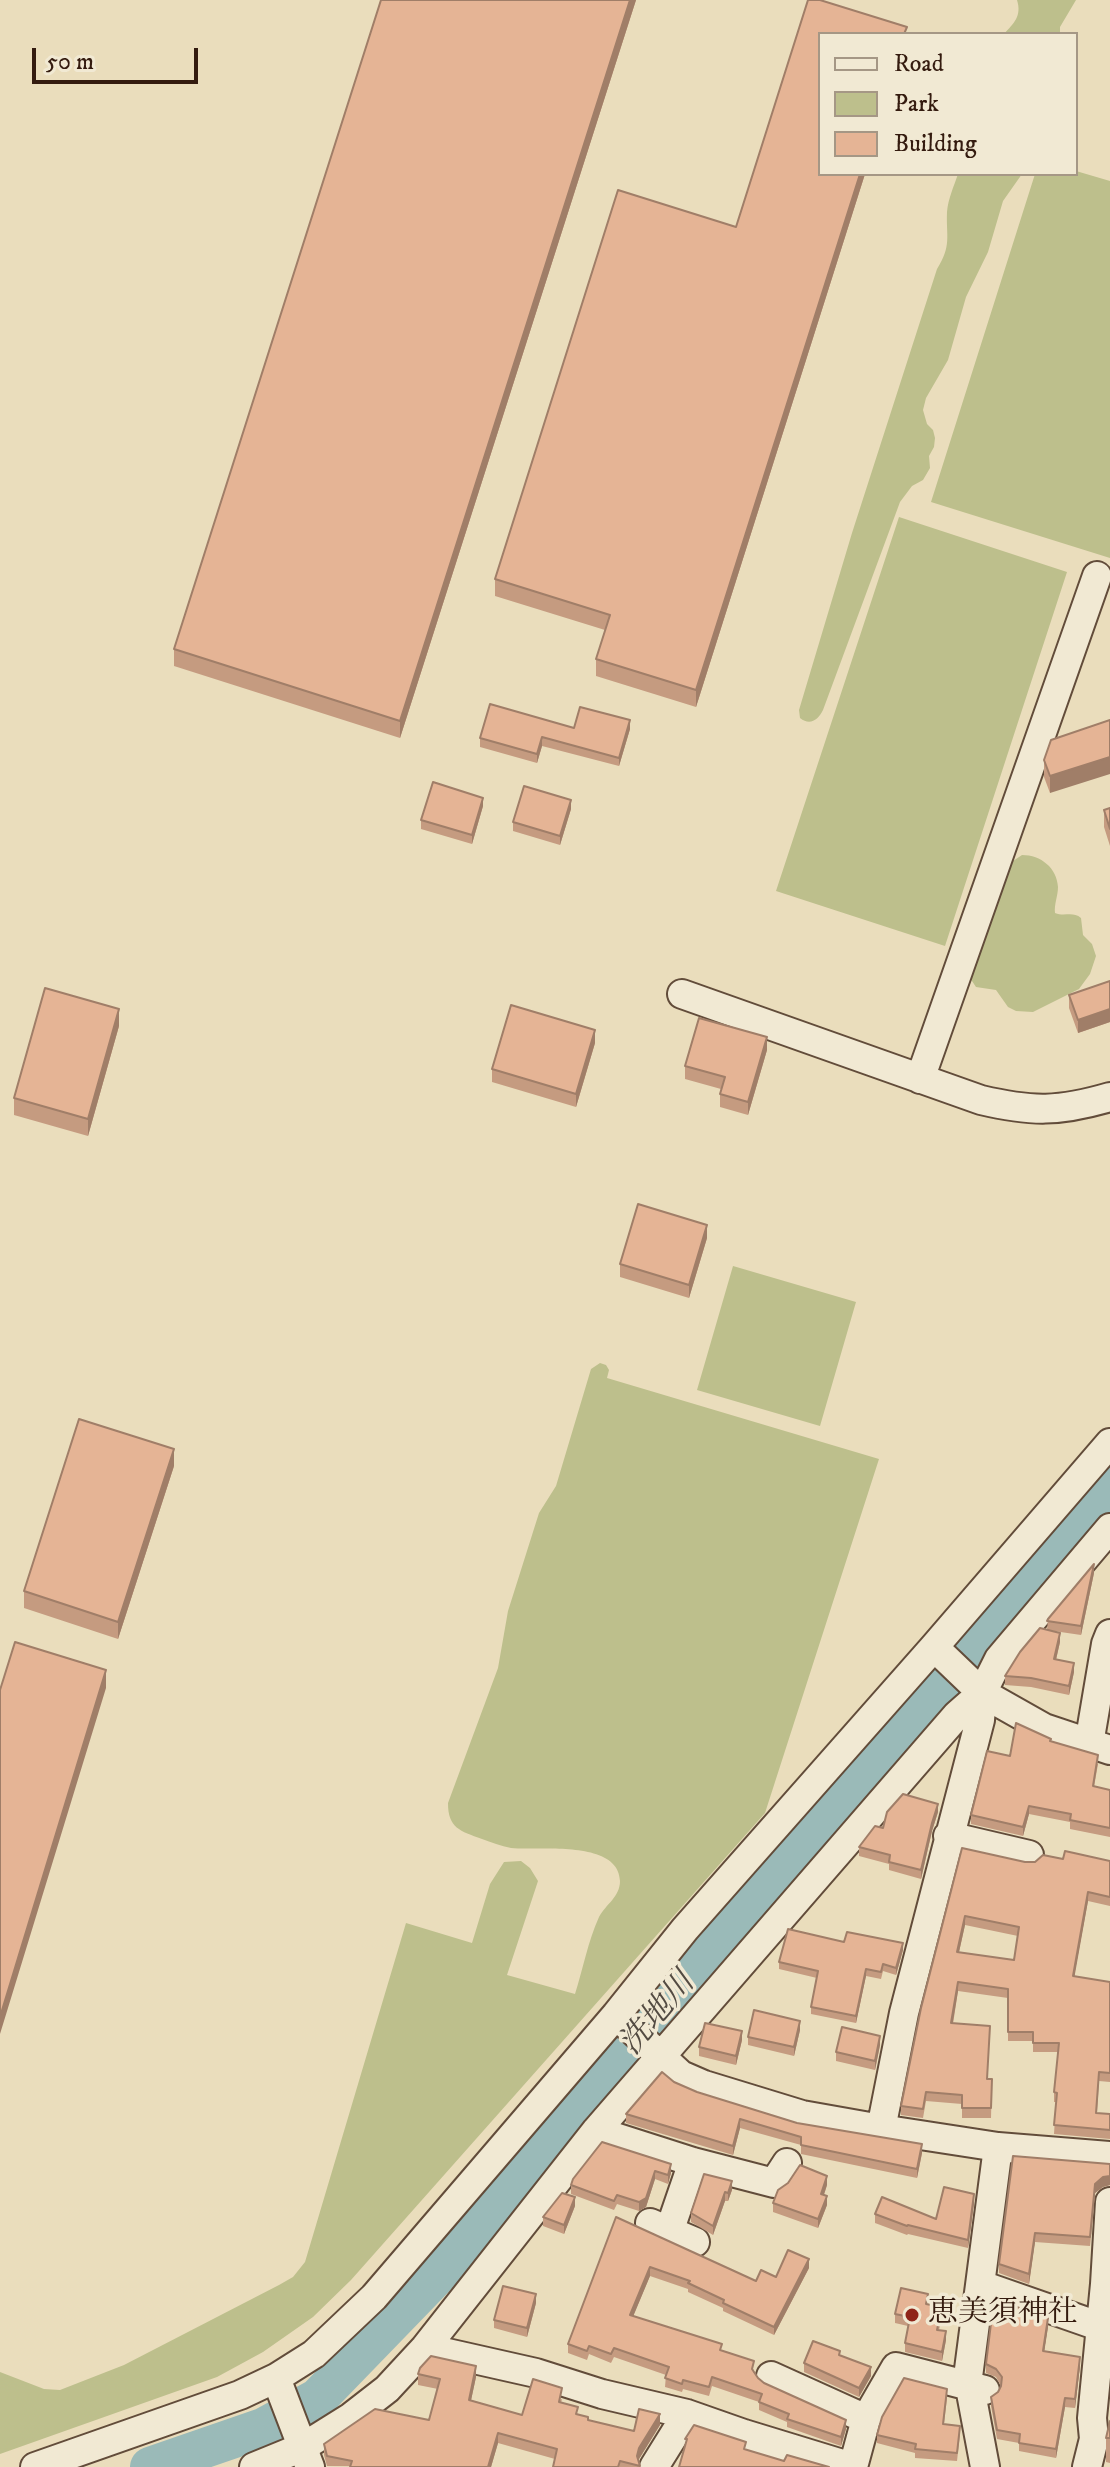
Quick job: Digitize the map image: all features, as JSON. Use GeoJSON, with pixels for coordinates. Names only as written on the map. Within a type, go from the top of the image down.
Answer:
{"type":"FeatureCollection","features":[{"type":"Feature","properties":{"kind":"street"},"geometry":{"type":"LineString","coordinates":[[920,1079],[1097,576]]}},
{"type":"Feature","properties":{"kind":"street"},"geometry":{"type":"LineString","coordinates":[[682,994],[981,1100],[1022,1110],[1081,1106],[1110,1097]]}},
{"type":"Feature","properties":{"kind":"street"},"geometry":{"type":"LineString","coordinates":[[35,2467],[278,2384],[374,2297],[620,2019],[685,1929],[939,1652],[1110,1443]]}},
{"type":"Feature","properties":{"kind":"street"},"geometry":{"type":"LineString","coordinates":[[254,2467],[304,2450],[387,2389],[425,2348],[656,2053],[979,1691],[999,1659],[1110,1528]]}},
{"type":"Feature","properties":{"kind":"street"},"geometry":{"type":"LineString","coordinates":[[939,1652],[979,1691],[1044,1728],[1100,1747],[1109,1640]]}},
{"type":"Feature","properties":{"kind":"street"},"geometry":{"type":"LineString","coordinates":[[881,2129],[904,2013],[980,1720],[979,1691]]}},
{"type":"Feature","properties":{"kind":"street"},"geometry":{"type":"LineString","coordinates":[[948,1836],[1029,1855]]}},
{"type":"Feature","properties":{"kind":"street"},"geometry":{"type":"LineString","coordinates":[[620,2019],[681,2075],[802,2115],[998,2147],[1110,2156]]}},
{"type":"Feature","properties":{"kind":"street"},"geometry":{"type":"LineString","coordinates":[[596,2131],[693,2162],[774,2183],[787,2163]]}},
{"type":"Feature","properties":{"kind":"street"},"geometry":{"type":"LineString","coordinates":[[985,2467],[978,2388],[968,2377],[998,2147]]}},
{"type":"Feature","properties":{"kind":"street"},"geometry":{"type":"LineString","coordinates":[[671,2232],[693,2162]]}},
{"type":"Feature","properties":{"kind":"street"},"geometry":{"type":"LineString","coordinates":[[1087,2467],[1094,2439],[1092,2418],[1105,2329],[1110,2202]]}},
{"type":"Feature","properties":{"kind":"street"},"geometry":{"type":"LineString","coordinates":[[981,2285],[1105,2329]]}},
{"type":"Feature","properties":{"kind":"street"},"geometry":{"type":"LineString","coordinates":[[425,2348],[536,2373],[602,2394],[687,2414],[853,2467],[866,2419],[896,2367],[978,2388]]}},
{"type":"Feature","properties":{"kind":"street"},"geometry":{"type":"LineString","coordinates":[[771,2376],[866,2419]]}},
{"type":"Feature","properties":{"kind":"street"},"geometry":{"type":"LineString","coordinates":[[278,2384],[304,2450]]}},
{"type":"Feature","properties":{"kind":"street"},"geometry":{"type":"LineString","coordinates":[[654,2467],[687,2414]]}},
{"type":"Feature","properties":{"kind":"green space"},"geometry":{"type":"Polygon","coordinates":[[[1017,0],[1076,0],[1060,32],[1006,32],[1018,15],[1017,0]]]}},
{"type":"Feature","properties":{"kind":"green space"},"geometry":{"type":"Polygon","coordinates":[[[1078,172],[1110,181],[1110,558],[931,502],[1034,176],[1078,176],[1078,172]]]}},
{"type":"Feature","properties":{"kind":"green space"},"geometry":{"type":"Polygon","coordinates":[[[957,176],[1021,176],[1003,201],[988,252],[966,297],[948,360],[926,398],[923,410],[935,438],[929,456],[930,468],[923,480],[912,486],[900,502],[823,710],[816,719],[807,722],[800,718],[799,710],[852,533],[937,269],[945,253],[950,197],[957,176]]]}},
{"type":"Feature","properties":{"kind":"green space"},"geometry":{"type":"Polygon","coordinates":[[[899,517],[1067,572],[945,946],[776,891],[899,517]]]}},
{"type":"Feature","properties":{"kind":"green space"},"geometry":{"type":"Polygon","coordinates":[[[1022,855],[1036,857],[1055,874],[1058,887],[1055,913],[1081,918],[1083,935],[1092,944],[1096,956],[1090,974],[1079,989],[1033,1012],[1008,1007],[996,990],[976,987],[970,978],[1006,870],[1022,855]]]}},
{"type":"Feature","properties":{"kind":"green space"},"geometry":{"type":"Polygon","coordinates":[[[733,1266],[856,1302],[820,1426],[697,1390],[733,1266]]]}},
{"type":"Feature","properties":{"kind":"green space"},"geometry":{"type":"Polygon","coordinates":[[[600,1363],[609,1370],[607,1378],[879,1459],[765,1813],[351,2280],[313,2317],[263,2352],[217,2377],[0,2454],[0,2372],[44,2389],[60,2390],[124,2365],[279,2285],[293,2277],[305,2262],[406,1923],[472,1943],[490,1884],[504,1862],[521,1861],[538,1881],[507,1975],[575,1994],[595,1926],[619,1887],[616,1868],[592,1853],[511,1848],[474,1836],[453,1823],[448,1803],[498,1668],[508,1611],[539,1513],[556,1486],[591,1369],[600,1363]]]}},
{"type":"Feature","properties":{"kind":"building"},"geometry":{"type":"Polygon","coordinates":[[[381,0],[630,0],[400,721],[174,649],[381,0]]]}},
{"type":"Feature","properties":{"kind":"building"},"geometry":{"type":"Polygon","coordinates":[[[808,0],[820,0],[907,27],[905,32],[818,32],[818,176],[859,176],[696,690],[596,659],[610,615],[495,579],[618,190],[736,227],[808,0]]]}},
{"type":"Feature","properties":{"kind":"building"},"geometry":{"type":"Polygon","coordinates":[[[490,704],[574,728],[580,707],[630,720],[619,758],[542,737],[537,754],[480,738],[490,704]]]}},
{"type":"Feature","properties":{"kind":"building"},"geometry":{"type":"Polygon","coordinates":[[[1110,720],[1110,757],[1050,776],[1044,760],[1051,740],[1110,720]]]}},
{"type":"Feature","properties":{"kind":"building"},"geometry":{"type":"Polygon","coordinates":[[[433,782],[483,798],[472,835],[421,820],[433,782]]]}},
{"type":"Feature","properties":{"kind":"building"},"geometry":{"type":"Polygon","coordinates":[[[524,786],[571,800],[560,836],[513,822],[524,786]]]}},
{"type":"Feature","properties":{"kind":"building"},"geometry":{"type":"Polygon","coordinates":[[[1110,808],[1110,829],[1104,810],[1110,808]]]}},
{"type":"Feature","properties":{"kind":"building"},"geometry":{"type":"Polygon","coordinates":[[[1110,981],[1110,1009],[1078,1020],[1069,995],[1110,981]]]}},
{"type":"Feature","properties":{"kind":"building"},"geometry":{"type":"Polygon","coordinates":[[[45,988],[119,1009],[88,1119],[14,1098],[45,988]]]}},
{"type":"Feature","properties":{"kind":"building"},"geometry":{"type":"Polygon","coordinates":[[[511,1005],[595,1030],[576,1094],[492,1069],[511,1005]]]}},
{"type":"Feature","properties":{"kind":"building"},"geometry":{"type":"Polygon","coordinates":[[[699,1018],[767,1037],[748,1102],[720,1094],[725,1077],[685,1066],[699,1018]]]}},
{"type":"Feature","properties":{"kind":"building"},"geometry":{"type":"Polygon","coordinates":[[[638,1204],[707,1225],[689,1285],[620,1264],[638,1204]]]}},
{"type":"Feature","properties":{"kind":"building"},"geometry":{"type":"Polygon","coordinates":[[[79,1419],[174,1449],[118,1622],[24,1591],[79,1419]]]}},
{"type":"Feature","properties":{"kind":"building"},"geometry":{"type":"Polygon","coordinates":[[[1094,1564],[1081,1626],[1047,1621],[1048,1619],[1094,1564]]]}},
{"type":"Feature","properties":{"kind":"building"},"geometry":{"type":"Polygon","coordinates":[[[1040,1628],[1060,1633],[1054,1659],[1074,1663],[1069,1686],[1005,1676],[1040,1628]]]}},
{"type":"Feature","properties":{"kind":"building"},"geometry":{"type":"Polygon","coordinates":[[[15,1642],[106,1670],[0,2017],[0,1690],[15,1642]]]}},
{"type":"Feature","properties":{"kind":"building"},"geometry":{"type":"Polygon","coordinates":[[[1016,1723],[1050,1741],[1098,1755],[1093,1786],[1110,1790],[1110,1828],[1070,1820],[1071,1814],[1029,1806],[1023,1827],[971,1815],[987,1751],[1010,1756],[1016,1723]]]}},
{"type":"Feature","properties":{"kind":"building"},"geometry":{"type":"Polygon","coordinates":[[[903,1794],[938,1804],[921,1870],[889,1862],[890,1855],[859,1847],[875,1826],[883,1828],[887,1812],[903,1794]]]}},
{"type":"Feature","properties":{"kind":"building"},"geometry":{"type":"Polygon","coordinates":[[[962,1848],[1025,1862],[1035,1862],[1043,1855],[1063,1859],[1065,1851],[1110,1861],[1110,1897],[1088,1892],[1073,1976],[1110,1982],[1110,2073],[1099,2072],[1096,2113],[1110,2114],[1110,2130],[1054,2125],[1059,2043],[1033,2043],[1033,2032],[1008,2032],[1008,1989],[958,1982],[951,2023],[990,2026],[987,2079],[992,2079],[991,2108],[962,2108],[962,2095],[926,2092],[923,2109],[901,2106],[921,2008],[962,1848]],[[965,1916],[957,1952],[1014,1960],[1019,1927],[965,1916]]]}},
{"type":"Feature","properties":{"kind":"building"},"geometry":{"type":"Polygon","coordinates":[[[788,1929],[844,1942],[847,1932],[903,1943],[896,1968],[883,1964],[881,1972],[866,1969],[856,2016],[811,2007],[818,1971],[779,1962],[788,1929]]]}},
{"type":"Feature","properties":{"kind":"building"},"geometry":{"type":"Polygon","coordinates":[[[754,2010],[800,2021],[794,2047],[748,2037],[754,2010]]]}},
{"type":"Feature","properties":{"kind":"building"},"geometry":{"type":"Polygon","coordinates":[[[705,2023],[742,2031],[736,2056],[699,2047],[705,2023]]]}},
{"type":"Feature","properties":{"kind":"building"},"geometry":{"type":"Polygon","coordinates":[[[842,2027],[880,2036],[875,2061],[836,2052],[842,2027]]]}},
{"type":"Feature","properties":{"kind":"building"},"geometry":{"type":"Polygon","coordinates":[[[662,2072],[674,2082],[697,2092],[797,2123],[922,2144],[917,2169],[801,2145],[801,2137],[740,2119],[733,2146],[626,2114],[662,2072]]]}},
{"type":"Feature","properties":{"kind":"building"},"geometry":{"type":"Polygon","coordinates":[[[602,2142],[671,2164],[668,2175],[655,2171],[646,2198],[639,2202],[617,2195],[614,2201],[571,2185],[602,2142]]]}},
{"type":"Feature","properties":{"kind":"building"},"geometry":{"type":"Polygon","coordinates":[[[1013,2156],[1110,2164],[1110,2176],[1103,2177],[1095,2184],[1090,2237],[1035,2233],[1029,2274],[999,2264],[1013,2156]]]}},
{"type":"Feature","properties":{"kind":"building"},"geometry":{"type":"Polygon","coordinates":[[[800,2165],[827,2176],[821,2194],[827,2196],[818,2219],[773,2203],[778,2190],[788,2183],[800,2165]]]}},
{"type":"Feature","properties":{"kind":"building"},"geometry":{"type":"Polygon","coordinates":[[[704,2174],[732,2181],[713,2226],[691,2213],[704,2174]]]}},
{"type":"Feature","properties":{"kind":"building"},"geometry":{"type":"Polygon","coordinates":[[[944,2187],[974,2194],[968,2240],[907,2226],[875,2214],[882,2197],[936,2219],[944,2187]]]}},
{"type":"Feature","properties":{"kind":"building"},"geometry":{"type":"Polygon","coordinates":[[[562,2193],[575,2197],[564,2225],[543,2217],[562,2193]]]}},
{"type":"Feature","properties":{"kind":"building"},"geometry":{"type":"Polygon","coordinates":[[[616,2217],[756,2281],[761,2270],[776,2277],[788,2250],[809,2259],[774,2327],[723,2303],[724,2300],[688,2283],[690,2281],[650,2267],[630,2315],[722,2344],[720,2350],[754,2361],[752,2369],[764,2383],[846,2420],[841,2437],[787,2419],[789,2414],[759,2402],[762,2394],[712,2377],[709,2387],[683,2380],[682,2384],[665,2378],[669,2367],[614,2348],[611,2354],[589,2346],[587,2351],[568,2344],[616,2217]]]}},
{"type":"Feature","properties":{"kind":"building"},"geometry":{"type":"Polygon","coordinates":[[[503,2286],[536,2294],[527,2328],[494,2320],[503,2286]]]}},
{"type":"Feature","properties":{"kind":"building"},"geometry":{"type":"Polygon","coordinates":[[[901,2288],[928,2294],[926,2304],[942,2307],[937,2330],[946,2331],[942,2352],[905,2343],[910,2317],[895,2314],[901,2288]]]}},
{"type":"Feature","properties":{"kind":"building"},"geometry":{"type":"Polygon","coordinates":[[[994,2299],[1048,2318],[1043,2351],[1080,2357],[1075,2399],[1065,2398],[1056,2449],[1019,2443],[1020,2434],[997,2430],[991,2397],[998,2392],[1002,2377],[996,2369],[986,2364],[994,2299]]]}},
{"type":"Feature","properties":{"kind":"building"},"geometry":{"type":"Polygon","coordinates":[[[813,2341],[871,2367],[859,2388],[804,2363],[813,2341]]]}},
{"type":"Feature","properties":{"kind":"building"},"geometry":{"type":"Polygon","coordinates":[[[431,2356],[476,2366],[469,2400],[522,2415],[533,2379],[562,2388],[559,2402],[578,2407],[576,2414],[588,2417],[588,2420],[634,2431],[639,2409],[660,2414],[639,2448],[637,2456],[640,2466],[620,2461],[618,2467],[553,2467],[557,2449],[498,2433],[488,2467],[350,2467],[352,2461],[327,2456],[324,2444],[375,2409],[429,2420],[440,2379],[418,2374],[431,2356]]]}},
{"type":"Feature","properties":{"kind":"building"},"geometry":{"type":"Polygon","coordinates":[[[904,2378],[947,2389],[943,2424],[960,2426],[957,2453],[915,2449],[916,2444],[877,2435],[882,2417],[904,2378]]]}},
{"type":"Feature","properties":{"kind":"building"},"geometry":{"type":"Polygon","coordinates":[[[694,2425],[746,2442],[744,2449],[784,2461],[787,2455],[829,2467],[679,2467],[685,2439],[694,2425]]]}},
{"type":"Feature","properties":{"kind":"waterway","name":"洗地川"},"geometry":{"type":"LineString","coordinates":[[150,2467],[263,2428],[318,2398],[442,2270],[1110,1486]]}},
{"type":"Feature","properties":{"kind":"place","name":"恵美須神社"},"geometry":{"type":"Point","coordinates":[912,2315]}}]}
